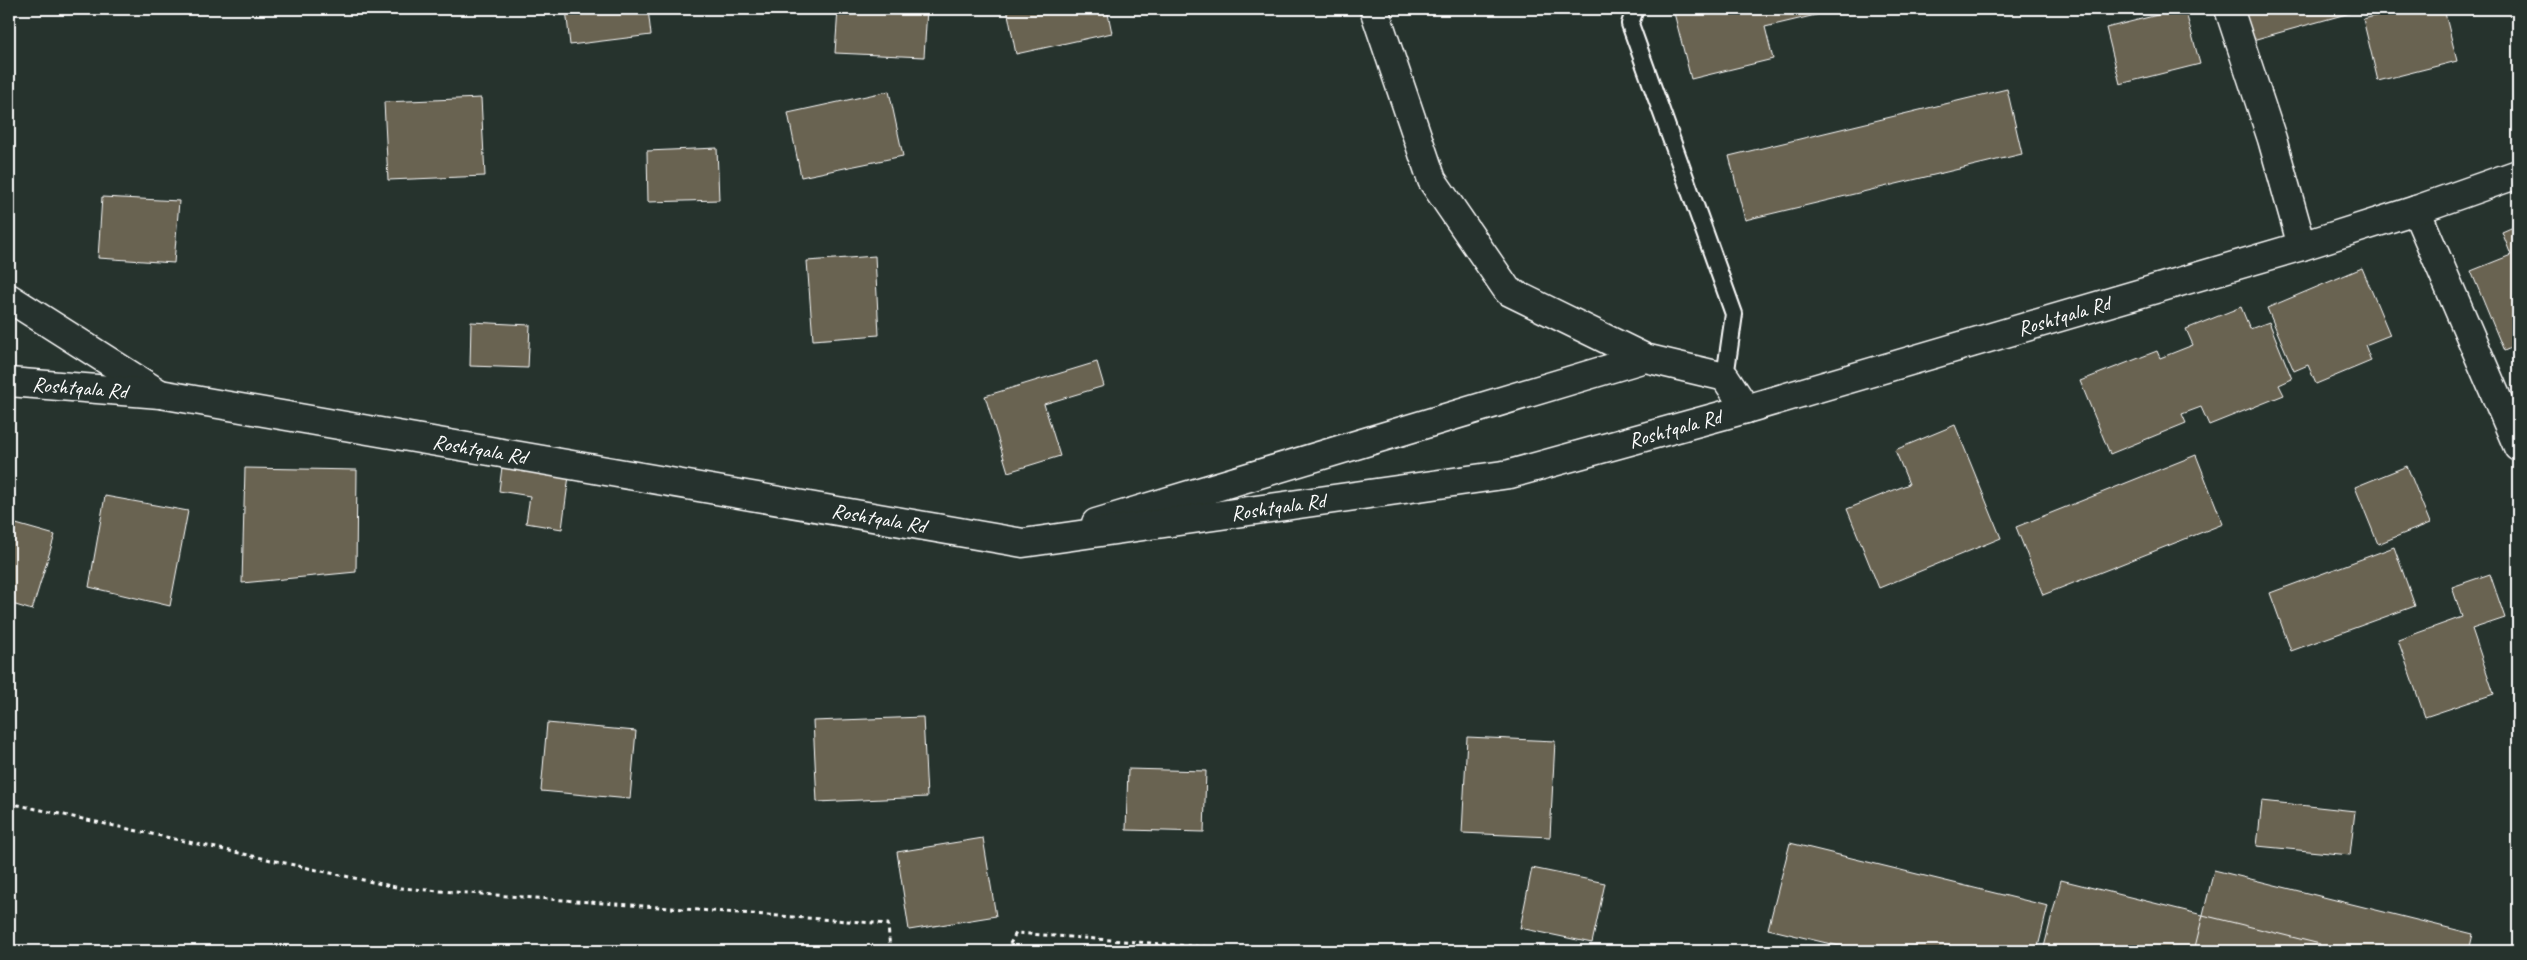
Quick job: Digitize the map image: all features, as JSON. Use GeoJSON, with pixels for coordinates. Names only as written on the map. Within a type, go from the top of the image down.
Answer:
{"type":"FeatureCollection","features":[{"type":"Feature","properties":{"kind":"main road"},"geometry":{"type":"LineString","coordinates":[[1374,9],[1432,180],[1508,291],[1645,358],[1724,377],[1746,409]]}},
{"type":"Feature","properties":{"kind":"main road"},"geometry":{"type":"LineString","coordinates":[[2229,9],[2272,139],[2302,246]]}},
{"type":"Feature","properties":{"kind":"main road","name":"Roshtqala Rd"},"geometry":{"type":"LineString","coordinates":[[9,382],[160,394],[1023,543],[1510,474],[1746,409],[2302,246],[2416,210],[2518,174]]}},
{"type":"Feature","properties":{"kind":"main road"},"geometry":{"type":"LineString","coordinates":[[2416,210],[2518,447]]}},
{"type":"Feature","properties":{"kind":"main road"},"geometry":{"type":"LineString","coordinates":[[9,298],[160,394]]}},
{"type":"Feature","properties":{"kind":"main road"},"geometry":{"type":"LineString","coordinates":[[1023,543],[1165,504],[1645,358]]}},
{"type":"Feature","properties":{"kind":"lane"},"geometry":{"type":"LineString","coordinates":[[1635,9],[1630,24],[1734,314],[1724,377]]}},
{"type":"Feature","properties":{"kind":"path"},"geometry":{"type":"LineString","coordinates":[[9,803],[400,888],[888,924],[890,951]]}},
{"type":"Feature","properties":{"kind":"path"},"geometry":{"type":"LineString","coordinates":[[1006,951],[1016,933],[1218,948],[1227,951]]}},
{"type":"Feature","properties":{"kind":"building"},"geometry":{"type":"Polygon","coordinates":[[[566,9],[648,9],[651,35],[570,45],[566,9]]]}},
{"type":"Feature","properties":{"kind":"building"},"geometry":{"type":"Polygon","coordinates":[[[838,9],[927,9],[924,57],[835,53],[838,9]]]}},
{"type":"Feature","properties":{"kind":"building"},"geometry":{"type":"Polygon","coordinates":[[[1007,9],[1107,9],[1112,33],[1016,54],[1007,9]]]}},
{"type":"Feature","properties":{"kind":"building"},"geometry":{"type":"Polygon","coordinates":[[[1673,9],[1841,9],[1765,27],[1773,59],[1691,79],[1673,9]]]}},
{"type":"Feature","properties":{"kind":"building"},"geometry":{"type":"Polygon","coordinates":[[[2185,9],[2200,64],[2120,84],[2106,28],[2185,9]]]}},
{"type":"Feature","properties":{"kind":"building"},"geometry":{"type":"Polygon","coordinates":[[[2240,9],[2349,9],[2350,13],[2249,41],[2240,9]]]}},
{"type":"Feature","properties":{"kind":"building"},"geometry":{"type":"Polygon","coordinates":[[[2404,9],[2444,9],[2457,61],[2378,81],[2363,19],[2404,9]]]}},
{"type":"Feature","properties":{"kind":"building"},"geometry":{"type":"Polygon","coordinates":[[[2007,89],[2022,154],[1745,220],[1729,156],[2007,89]]]}},
{"type":"Feature","properties":{"kind":"building"},"geometry":{"type":"Polygon","coordinates":[[[889,91],[903,156],[801,177],[788,113],[889,91]]]}},
{"type":"Feature","properties":{"kind":"building"},"geometry":{"type":"Polygon","coordinates":[[[481,98],[485,176],[388,180],[384,102],[481,98]]]}},
{"type":"Feature","properties":{"kind":"building"},"geometry":{"type":"Polygon","coordinates":[[[717,148],[719,200],[648,202],[647,151],[717,148]]]}},
{"type":"Feature","properties":{"kind":"building"},"geometry":{"type":"Polygon","coordinates":[[[102,197],[179,201],[174,263],[98,258],[102,197]]]}},
{"type":"Feature","properties":{"kind":"building"},"geometry":{"type":"Polygon","coordinates":[[[2518,225],[2518,345],[2504,351],[2471,271],[2511,255],[2502,232],[2518,225]]]}},
{"type":"Feature","properties":{"kind":"building"},"geometry":{"type":"Polygon","coordinates":[[[875,256],[879,335],[813,340],[807,261],[875,256]]]}},
{"type":"Feature","properties":{"kind":"building"},"geometry":{"type":"Polygon","coordinates":[[[2362,268],[2390,335],[2365,345],[2371,361],[2316,384],[2308,365],[2294,371],[2267,308],[2362,268]]]}},
{"type":"Feature","properties":{"kind":"building"},"geometry":{"type":"Polygon","coordinates":[[[2241,307],[2250,329],[2269,322],[2292,379],[2279,385],[2284,395],[2209,425],[2201,407],[2182,414],[2186,423],[2110,454],[2080,381],[2157,351],[2160,358],[2193,345],[2186,329],[2241,307]]]}},
{"type":"Feature","properties":{"kind":"building"},"geometry":{"type":"Polygon","coordinates":[[[471,322],[530,325],[528,368],[470,366],[471,322]]]}},
{"type":"Feature","properties":{"kind":"building"},"geometry":{"type":"Polygon","coordinates":[[[1097,362],[1104,386],[1044,404],[1060,456],[1008,472],[985,396],[1097,362]]]}},
{"type":"Feature","properties":{"kind":"building"},"geometry":{"type":"Polygon","coordinates":[[[1955,425],[2001,538],[1879,588],[1847,509],[1909,484],[1895,450],[1955,425]]]}},
{"type":"Feature","properties":{"kind":"building"},"geometry":{"type":"Polygon","coordinates":[[[2196,455],[2223,524],[2043,595],[2016,527],[2196,455]]]}},
{"type":"Feature","properties":{"kind":"building"},"geometry":{"type":"Polygon","coordinates":[[[503,459],[570,468],[562,529],[526,523],[530,496],[499,491],[503,459]]]}},
{"type":"Feature","properties":{"kind":"building"},"geometry":{"type":"Polygon","coordinates":[[[2407,466],[2430,523],[2378,544],[2355,487],[2407,466]]]}},
{"type":"Feature","properties":{"kind":"building"},"geometry":{"type":"Polygon","coordinates":[[[245,468],[357,470],[356,572],[242,583],[245,468]]]}},
{"type":"Feature","properties":{"kind":"building"},"geometry":{"type":"Polygon","coordinates":[[[105,496],[188,511],[170,606],[89,587],[105,496]]]}},
{"type":"Feature","properties":{"kind":"building"},"geometry":{"type":"Polygon","coordinates":[[[9,522],[55,535],[32,610],[9,603],[9,522]]]}},
{"type":"Feature","properties":{"kind":"building"},"geometry":{"type":"Polygon","coordinates":[[[2394,547],[2415,606],[2291,651],[2270,593],[2394,547]]]}},
{"type":"Feature","properties":{"kind":"building"},"geometry":{"type":"Polygon","coordinates":[[[2490,574],[2505,618],[2472,629],[2494,694],[2425,717],[2398,640],[2462,617],[2452,587],[2490,574]]]}},
{"type":"Feature","properties":{"kind":"building"},"geometry":{"type":"Polygon","coordinates":[[[923,717],[927,797],[817,802],[813,721],[923,717]]]}},
{"type":"Feature","properties":{"kind":"building"},"geometry":{"type":"Polygon","coordinates":[[[547,723],[636,731],[630,799],[541,791],[547,723]]]}},
{"type":"Feature","properties":{"kind":"building"},"geometry":{"type":"Polygon","coordinates":[[[1467,737],[1555,741],[1550,837],[1462,833],[1467,737]]]}},
{"type":"Feature","properties":{"kind":"building"},"geometry":{"type":"Polygon","coordinates":[[[1128,769],[1206,771],[1204,832],[1126,830],[1128,769]]]}},
{"type":"Feature","properties":{"kind":"building"},"geometry":{"type":"Polygon","coordinates":[[[2262,801],[2355,811],[2350,855],[2257,846],[2262,801]]]}},
{"type":"Feature","properties":{"kind":"building"},"geometry":{"type":"Polygon","coordinates":[[[983,838],[996,916],[909,930],[897,852],[983,838]]]}},
{"type":"Feature","properties":{"kind":"building"},"geometry":{"type":"Polygon","coordinates":[[[1790,843],[2048,906],[2037,951],[1860,951],[1768,929],[1790,843]]]}},
{"type":"Feature","properties":{"kind":"building"},"geometry":{"type":"Polygon","coordinates":[[[1532,868],[1605,883],[1592,943],[1520,928],[1532,868]]]}},
{"type":"Feature","properties":{"kind":"building"},"geometry":{"type":"Polygon","coordinates":[[[2214,870],[2473,934],[2469,951],[2194,951],[2214,870]]]}},
{"type":"Feature","properties":{"kind":"building"},"geometry":{"type":"Polygon","coordinates":[[[2061,880],[2320,944],[2318,951],[2043,951],[2061,880]]]}}]}
